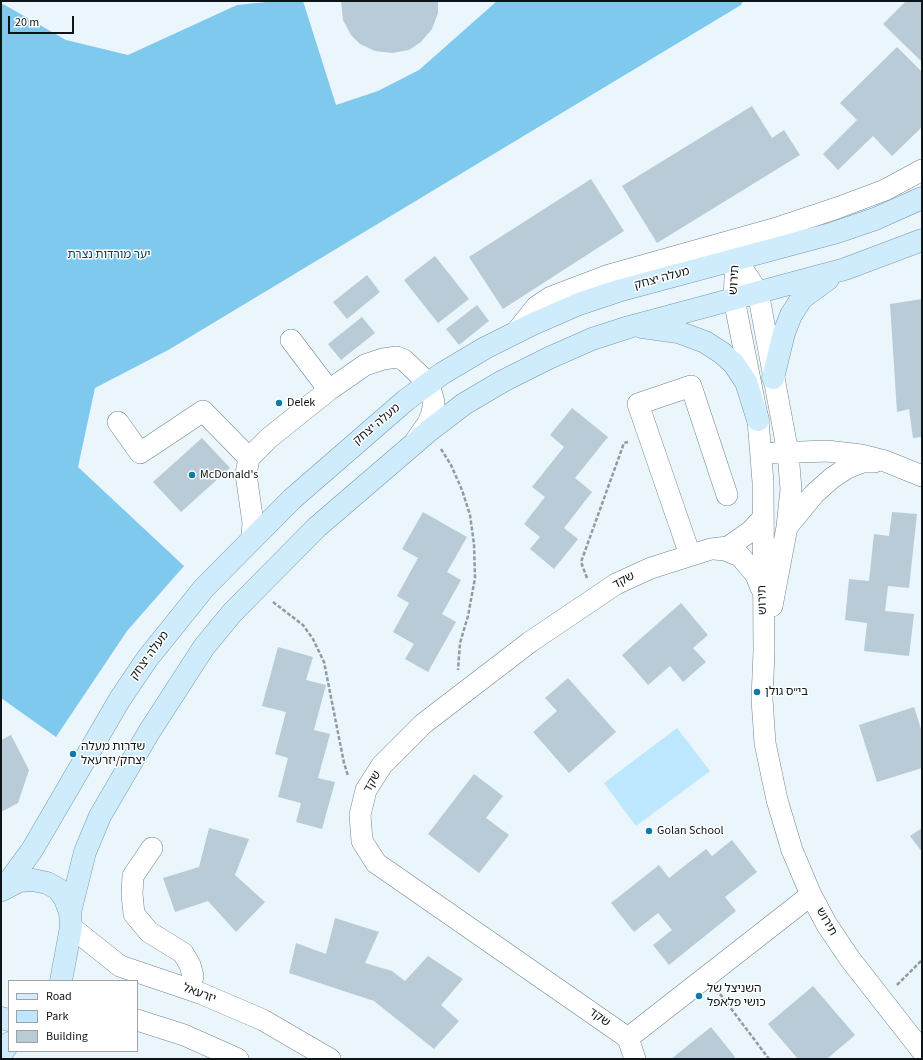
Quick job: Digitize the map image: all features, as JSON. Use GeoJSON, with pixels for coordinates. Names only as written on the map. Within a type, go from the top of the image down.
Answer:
{"type":"FeatureCollection","features":[{"type":"Feature","properties":{"kind":"main road","name":"מעלה יצחק"},"geometry":{"type":"LineString","coordinates":[[3,889],[32,850],[120,699],[147,659],[204,588],[292,499],[370,430],[429,384],[479,352],[518,331],[579,304],[618,291],[834,233],[875,219],[922,198]]}},
{"type":"Feature","properties":{"kind":"main road"},"geometry":{"type":"LineString","coordinates":[[60,980],[70,919],[85,852],[100,816],[179,684],[204,647],[232,613],[317,527],[422,437],[464,404],[503,381],[549,358],[592,340],[629,327],[845,269],[922,240]]}},
{"type":"Feature","properties":{"kind":"main road"},"geometry":{"type":"LineString","coordinates":[[773,378],[784,333],[791,315],[802,298],[818,284],[845,269]]}},
{"type":"Feature","properties":{"kind":"main road"},"geometry":{"type":"LineString","coordinates":[[629,327],[652,328],[678,332],[705,342],[722,353],[734,364],[746,382],[758,420]]}},
{"type":"Feature","properties":{"kind":"main road"},"geometry":{"type":"LineString","coordinates":[[3,889],[19,881],[33,880],[47,883],[58,890],[65,899],[70,919]]}},
{"type":"Feature","properties":{"kind":"main road"},"geometry":{"type":"LineString","coordinates":[[1,1054],[8,1044]]}},
{"type":"Feature","properties":{"kind":"street"},"geometry":{"type":"LineString","coordinates":[[518,331],[536,307],[551,298],[609,275],[780,227],[837,208],[885,190],[922,170]]}},
{"type":"Feature","properties":{"kind":"street","name":"תירוש"},"geometry":{"type":"LineString","coordinates":[[736,259],[758,292],[788,453],[791,490],[787,527],[764,651]]}},
{"type":"Feature","properties":{"kind":"street","name":"תירוש"},"geometry":{"type":"LineString","coordinates":[[736,259],[734,299],[758,420],[761,452],[763,482],[762,518],[764,537],[764,651],[762,699],[765,743],[777,800],[792,850],[811,895],[827,925],[850,959],[922,1051]]}},
{"type":"Feature","properties":{"kind":"street"},"geometry":{"type":"LineString","coordinates":[[291,340],[329,390]]}},
{"type":"Feature","properties":{"kind":"street"},"geometry":{"type":"LineString","coordinates":[[252,538],[253,523],[246,474],[250,458],[269,438],[329,390],[364,365],[383,358],[397,357],[404,360],[429,384],[434,402],[432,413],[422,437]]}},
{"type":"Feature","properties":{"kind":"street"},"geometry":{"type":"LineString","coordinates":[[690,555],[638,404],[691,386],[727,495]]}},
{"type":"Feature","properties":{"kind":"street"},"geometry":{"type":"LineString","coordinates":[[118,422],[140,453],[203,411],[250,458]]}},
{"type":"Feature","properties":{"kind":"street"},"geometry":{"type":"LineString","coordinates":[[761,452],[788,453],[827,451],[885,461],[922,476]]}},
{"type":"Feature","properties":{"kind":"street"},"geometry":{"type":"LineString","coordinates":[[787,527],[814,494],[832,478],[847,468],[863,462],[885,461]]}},
{"type":"Feature","properties":{"kind":"street","name":"שקד"},"geometry":{"type":"LineString","coordinates":[[628,1038],[376,863],[362,841],[360,815],[365,795],[382,765],[423,724],[530,642],[616,584],[651,568],[690,555],[711,549],[728,547],[739,541],[751,531],[762,518]]}},
{"type":"Feature","properties":{"kind":"street","name":"שקד"},"geometry":{"type":"LineString","coordinates":[[711,549],[725,550],[740,556],[756,575],[763,593]]}},
{"type":"Feature","properties":{"kind":"street"},"geometry":{"type":"LineString","coordinates":[[152,848],[133,876],[132,894],[134,914],[149,932],[183,953],[190,965],[193,976],[190,989]]}},
{"type":"Feature","properties":{"kind":"street"},"geometry":{"type":"LineString","coordinates":[[635,1059],[628,1038],[811,895]]}},
{"type":"Feature","properties":{"kind":"street","name":"יזרעאל"},"geometry":{"type":"LineString","coordinates":[[70,919],[120,966],[190,989],[263,1020],[330,1059]]}},
{"type":"Feature","properties":{"kind":"street"},"geometry":{"type":"LineString","coordinates":[[138,1020],[184,1035],[238,1059]]}},
{"type":"Feature","properties":{"kind":"path"},"geometry":{"type":"LineString","coordinates":[[594,599],[581,562],[624,443],[649,434]]}},
{"type":"Feature","properties":{"kind":"path"},"geometry":{"type":"LineString","coordinates":[[422,437],[451,465],[462,490],[470,515],[474,544],[475,578],[468,616],[460,643],[458,664],[458,674],[465,692]]}},
{"type":"Feature","properties":{"kind":"path"},"geometry":{"type":"LineString","coordinates":[[255,589],[303,626],[313,639],[324,662],[346,769],[353,782],[365,795]]}},
{"type":"Feature","properties":{"kind":"path"},"geometry":{"type":"LineString","coordinates":[[883,1000],[922,960]]}},
{"type":"Feature","properties":{"kind":"path"},"geometry":{"type":"LineString","coordinates":[[707,976],[769,1059]]}},
{"type":"Feature","properties":{"kind":"green space","name":"יער מורדות נצרת"},"geometry":{"type":"Polygon","coordinates":[[[276,1],[303,1],[336,105],[378,91],[419,70],[497,1],[743,1],[741,5],[170,349],[95,388],[78,467],[184,566],[127,631],[56,737],[1,698],[1,5],[3,4],[66,40],[128,55],[237,5],[276,1]]]}},
{"type":"Feature","properties":{"kind":"green space"},"geometry":{"type":"Polygon","coordinates":[[[677,728],[710,771],[636,826],[604,783],[677,728]]]}},
{"type":"Feature","properties":{"kind":"building"},"geometry":{"type":"Polygon","coordinates":[[[341,1],[438,1],[438,13],[432,29],[421,42],[409,50],[392,53],[375,51],[360,44],[351,35],[343,20],[341,1]]]}},
{"type":"Feature","properties":{"kind":"building"},"geometry":{"type":"Polygon","coordinates":[[[906,1],[922,1],[922,62],[883,24],[906,1]]]}},
{"type":"Feature","properties":{"kind":"building"},"geometry":{"type":"Polygon","coordinates":[[[897,47],[922,72],[922,127],[892,156],[873,136],[838,170],[823,154],[857,120],[840,103],[897,47]]]}},
{"type":"Feature","properties":{"kind":"building"},"geometry":{"type":"Polygon","coordinates":[[[752,106],[772,138],[784,130],[800,155],[657,243],[622,186],[752,106]]]}},
{"type":"Feature","properties":{"kind":"building"},"geometry":{"type":"Polygon","coordinates":[[[591,179],[624,231],[503,309],[469,257],[591,179]]]}},
{"type":"Feature","properties":{"kind":"building"},"geometry":{"type":"Polygon","coordinates":[[[435,256],[469,299],[438,323],[404,280],[435,256]]]}},
{"type":"Feature","properties":{"kind":"building"},"geometry":{"type":"Polygon","coordinates":[[[367,275],[380,292],[347,319],[333,302],[367,275]]]}},
{"type":"Feature","properties":{"kind":"building"},"geometry":{"type":"Polygon","coordinates":[[[922,299],[922,437],[913,438],[909,409],[897,412],[890,304],[922,299]]]}},
{"type":"Feature","properties":{"kind":"building"},"geometry":{"type":"Polygon","coordinates":[[[477,305],[489,321],[459,345],[446,329],[477,305]]]}},
{"type":"Feature","properties":{"kind":"building"},"geometry":{"type":"Polygon","coordinates":[[[362,317],[375,333],[341,360],[328,344],[362,317]]]}},
{"type":"Feature","properties":{"kind":"building"},"geometry":{"type":"Polygon","coordinates":[[[572,408],[608,437],[575,478],[592,492],[564,528],[578,539],[554,569],[530,549],[540,537],[524,524],[545,497],[532,487],[564,447],[550,435],[572,408]]]}},
{"type":"Feature","properties":{"kind":"building","name":"McDonald's"},"geometry":{"type":"Polygon","coordinates":[[[202,438],[230,468],[181,512],[153,482],[202,438]]]}},
{"type":"Feature","properties":{"kind":"building"},"geometry":{"type":"Polygon","coordinates":[[[423,512],[467,537],[447,572],[461,580],[442,614],[456,622],[428,672],[405,659],[414,644],[393,632],[409,603],[397,596],[418,558],[402,549],[423,512]]]}},
{"type":"Feature","properties":{"kind":"building"},"geometry":{"type":"Polygon","coordinates":[[[892,512],[917,514],[909,588],[888,586],[885,611],[914,614],[909,656],[864,651],[867,623],[845,620],[849,579],[869,581],[874,534],[889,536],[892,512]]]}},
{"type":"Feature","properties":{"kind":"building"},"geometry":{"type":"Polygon","coordinates":[[[681,603],[708,635],[693,648],[706,662],[683,682],[670,666],[648,685],[622,655],[681,603]]]}},
{"type":"Feature","properties":{"kind":"building"},"geometry":{"type":"Polygon","coordinates":[[[278,647],[313,657],[306,680],[326,685],[314,730],[330,734],[318,778],[335,782],[322,829],[296,822],[301,803],[278,797],[288,758],[275,754],[286,712],[262,706],[278,647]]]}},
{"type":"Feature","properties":{"kind":"building"},"geometry":{"type":"Polygon","coordinates":[[[568,678],[616,732],[569,773],[533,732],[557,711],[545,698],[568,678]]]}},
{"type":"Feature","properties":{"kind":"building"},"geometry":{"type":"Polygon","coordinates":[[[914,707],[922,732],[922,768],[877,782],[859,725],[914,707]]]}},
{"type":"Feature","properties":{"kind":"building"},"geometry":{"type":"Polygon","coordinates":[[[11,735],[29,770],[18,803],[1,812],[1,740],[11,735]]]}},
{"type":"Feature","properties":{"kind":"building"},"geometry":{"type":"Polygon","coordinates":[[[474,774],[503,796],[486,818],[509,835],[479,873],[428,834],[474,774]]]}},
{"type":"Feature","properties":{"kind":"building"},"geometry":{"type":"Polygon","coordinates":[[[209,828],[249,839],[235,875],[265,902],[236,932],[208,901],[175,912],[163,878],[199,867],[209,828]]]}},
{"type":"Feature","properties":{"kind":"building"},"geometry":{"type":"Polygon","coordinates":[[[922,828],[922,852],[910,836],[922,828]]]}},
{"type":"Feature","properties":{"kind":"building"},"geometry":{"type":"Polygon","coordinates":[[[732,840],[757,872],[725,897],[736,911],[669,965],[653,945],[672,930],[658,913],[634,932],[611,903],[659,865],[669,878],[706,849],[712,856],[732,840]]]}},
{"type":"Feature","properties":{"kind":"building"},"geometry":{"type":"Polygon","coordinates":[[[335,918],[379,932],[365,963],[392,971],[405,981],[428,956],[463,979],[441,1005],[459,1021],[434,1049],[374,1001],[289,973],[296,943],[326,954],[335,918]]]}},
{"type":"Feature","properties":{"kind":"building"},"geometry":{"type":"Polygon","coordinates":[[[813,986],[855,1035],[827,1059],[798,1059],[768,1024],[813,986]]]}},
{"type":"Feature","properties":{"kind":"building"},"geometry":{"type":"Polygon","coordinates":[[[711,1027],[735,1057],[733,1059],[671,1059],[711,1027]]]}},
{"type":"Feature","properties":{"kind":"place","name":"Delek"},"geometry":{"type":"Point","coordinates":[279,403]}},
{"type":"Feature","properties":{"kind":"place","name":"McDonald's"},"geometry":{"type":"Point","coordinates":[192,475]}},
{"type":"Feature","properties":{"kind":"place","name":"בי״ס גולן"},"geometry":{"type":"Point","coordinates":[757,692]}},
{"type":"Feature","properties":{"kind":"place","name":"שדרות מעלה יצחק/יזרעאל"},"geometry":{"type":"Point","coordinates":[73,754]}},
{"type":"Feature","properties":{"kind":"place","name":"Golan School"},"geometry":{"type":"Point","coordinates":[649,831]}},
{"type":"Feature","properties":{"kind":"place","name":"השניצל של כושי פלאפל"},"geometry":{"type":"Point","coordinates":[699,996]}}]}
